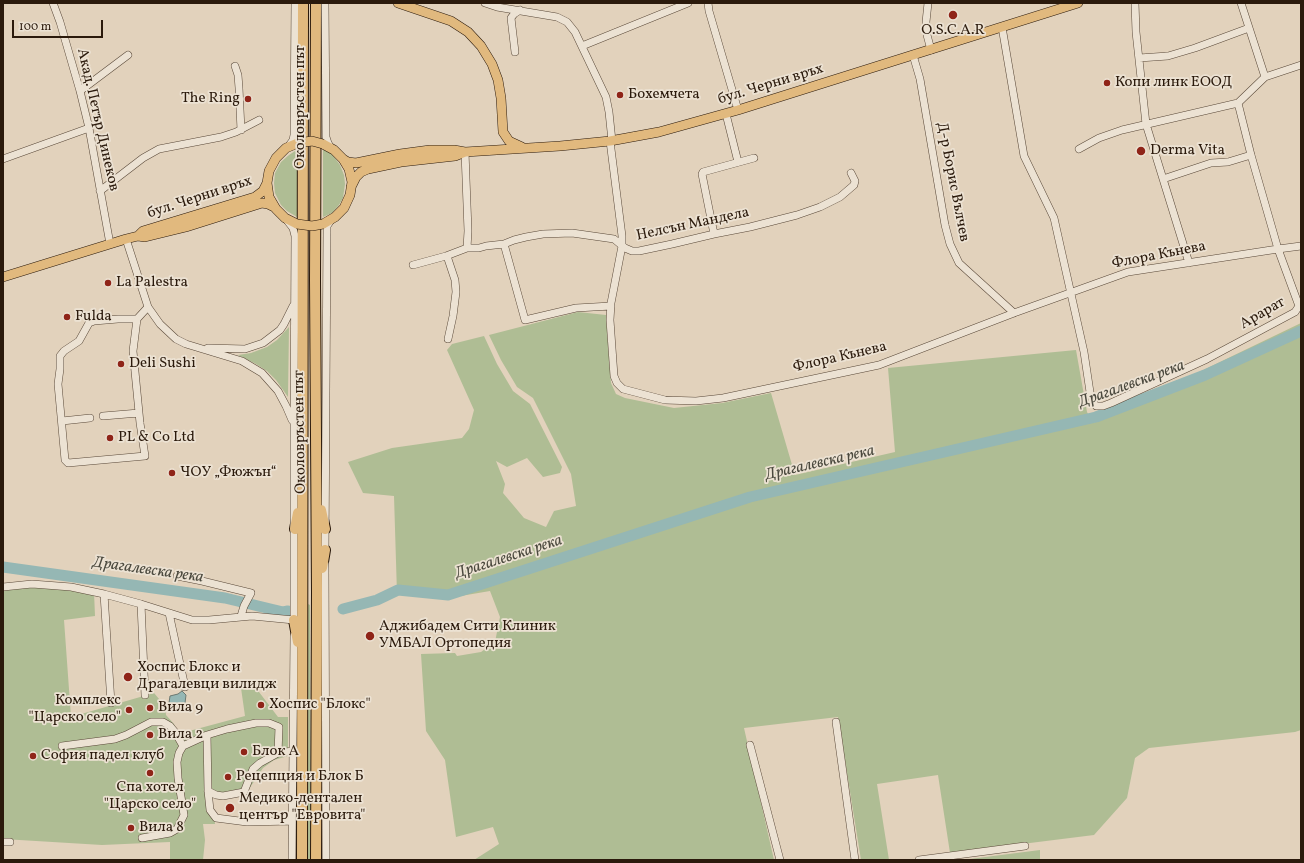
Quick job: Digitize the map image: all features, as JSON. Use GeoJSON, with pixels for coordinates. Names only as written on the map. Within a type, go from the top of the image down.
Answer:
{"type":"FeatureCollection","features":[{"type":"Feature","properties":{"kind":"highway","name":"Околовръстен път"},"geometry":{"type":"LineString","coordinates":[[302,860],[303,3]]}},
{"type":"Feature","properties":{"kind":"highway","name":"Околовръстен път"},"geometry":{"type":"LineString","coordinates":[[316,3],[316,860]]}},
{"type":"Feature","properties":{"kind":"highway"},"geometry":{"type":"LineString","coordinates":[[295,529],[302,487]]}},
{"type":"Feature","properties":{"kind":"highway"},"geometry":{"type":"LineString","coordinates":[[317,491],[325,529]]}},
{"type":"Feature","properties":{"kind":"highway"},"geometry":{"type":"LineString","coordinates":[[317,592],[325,550]]}},
{"type":"Feature","properties":{"kind":"highway"},"geometry":{"type":"LineString","coordinates":[[294,620],[303,674]]}},
{"type":"Feature","properties":{"kind":"main road"},"geometry":{"type":"LineString","coordinates":[[398,3],[447,19],[459,26],[475,39],[487,55],[498,80],[501,98],[502,129],[505,136],[511,143],[527,148]]}},
{"type":"Feature","properties":{"kind":"main road","name":"бул. Черни връх"},"geometry":{"type":"LineString","coordinates":[[344,159],[348,162],[356,163],[400,154],[430,150],[454,150],[465,152],[527,148],[611,141],[659,132],[726,114],[1078,3]]}},
{"type":"Feature","properties":{"kind":"main road"},"geometry":{"type":"LineString","coordinates":[[312,142],[327,146],[344,159],[350,173],[350,195],[339,214],[327,222],[312,226],[297,224],[285,218],[274,206],[269,197],[267,183],[268,174],[277,156],[286,148],[298,143],[312,142]]}},
{"type":"Feature","properties":{"kind":"main road","name":"бул. Черни връх"},"geometry":{"type":"LineString","coordinates":[[351,187],[360,172],[416,160],[455,156],[465,152]]}},
{"type":"Feature","properties":{"kind":"main road","name":"бул. Черни връх"},"geometry":{"type":"LineString","coordinates":[[138,236],[143,231],[255,197],[263,191],[267,183]]}},
{"type":"Feature","properties":{"kind":"main road","name":"бул. Черни връх"},"geometry":{"type":"LineString","coordinates":[[3,277],[126,239],[138,236],[145,237],[186,227],[262,203],[274,206]]}},
{"type":"Feature","properties":{"kind":"street","name":"Акад. Петър Динеков"},"geometry":{"type":"LineString","coordinates":[[53,3],[80,91],[89,128],[110,244]]}},
{"type":"Feature","properties":{"kind":"street","name":"Околовръстен път"},"geometry":{"type":"LineString","coordinates":[[286,148],[293,140],[294,135],[295,3]]}},
{"type":"Feature","properties":{"kind":"street","name":"Околовръстен път"},"geometry":{"type":"LineString","coordinates":[[325,3],[327,146]]}},
{"type":"Feature","properties":{"kind":"street","name":"Флора Кънева"},"geometry":{"type":"LineString","coordinates":[[485,3],[557,17],[567,22],[575,32],[606,97],[609,112],[622,246],[611,306],[610,320],[614,376],[618,386],[623,389],[664,400],[679,402],[723,398],[879,365],[1014,313],[1128,272],[1301,246]]}},
{"type":"Feature","properties":{"kind":"street"},"geometry":{"type":"LineString","coordinates":[[582,46],[688,3]]}},
{"type":"Feature","properties":{"kind":"street"},"geometry":{"type":"LineString","coordinates":[[708,3],[738,110]]}},
{"type":"Feature","properties":{"kind":"street"},"geometry":{"type":"LineString","coordinates":[[928,3],[926,22],[927,35],[931,50]]}},
{"type":"Feature","properties":{"kind":"street"},"geometry":{"type":"LineString","coordinates":[[1135,3],[1146,124],[1189,263]]}},
{"type":"Feature","properties":{"kind":"street"},"geometry":{"type":"LineString","coordinates":[[1241,3],[1265,77]]}},
{"type":"Feature","properties":{"kind":"street"},"geometry":{"type":"LineString","coordinates":[[514,52],[512,18],[514,14],[520,10]]}},
{"type":"Feature","properties":{"kind":"street"},"geometry":{"type":"LineString","coordinates":[[1002,27],[1024,156],[1054,218],[1072,293]]}},
{"type":"Feature","properties":{"kind":"street"},"geometry":{"type":"LineString","coordinates":[[1139,58],[1168,56],[1195,48],[1249,28]]}},
{"type":"Feature","properties":{"kind":"street"},"geometry":{"type":"LineString","coordinates":[[80,91],[128,55]]}},
{"type":"Feature","properties":{"kind":"street","name":"Д-р Борис Вълчев"},"geometry":{"type":"LineString","coordinates":[[913,55],[920,79],[945,225],[950,244],[960,263],[1014,313]]}},
{"type":"Feature","properties":{"kind":"street"},"geometry":{"type":"LineString","coordinates":[[1079,149],[1099,138],[1116,132],[1238,103],[1265,77],[1301,65]]}},
{"type":"Feature","properties":{"kind":"street"},"geometry":{"type":"LineString","coordinates":[[235,66],[239,88],[240,130]]}},
{"type":"Feature","properties":{"kind":"street","name":"Арарат"},"geometry":{"type":"LineString","coordinates":[[1072,293],[1084,352],[1090,392],[1096,406],[1111,403],[1207,359],[1294,312],[1299,306],[1278,249],[1251,155],[1238,103]]}},
{"type":"Feature","properties":{"kind":"street"},"geometry":{"type":"LineString","coordinates":[[726,114],[738,162]]}},
{"type":"Feature","properties":{"kind":"street"},"geometry":{"type":"LineString","coordinates":[[100,191],[143,158],[159,149],[221,137],[240,130],[259,120]]}},
{"type":"Feature","properties":{"kind":"street"},"geometry":{"type":"LineString","coordinates":[[3,159],[89,128]]}},
{"type":"Feature","properties":{"kind":"street"},"geometry":{"type":"LineString","coordinates":[[465,152],[468,231],[467,248]]}},
{"type":"Feature","properties":{"kind":"street"},"geometry":{"type":"LineString","coordinates":[[1163,179],[1211,163],[1228,162],[1251,155]]}},
{"type":"Feature","properties":{"kind":"street"},"geometry":{"type":"LineString","coordinates":[[714,234],[702,174],[703,172],[754,158]]}},
{"type":"Feature","properties":{"kind":"street","name":"Нелсън Мандела"},"geometry":{"type":"LineString","coordinates":[[413,265],[448,256],[467,248],[504,244],[514,240],[543,234],[565,233],[614,239],[628,250],[640,251],[750,227],[815,209],[831,203],[849,190],[855,182],[851,173]]}},
{"type":"Feature","properties":{"kind":"street","name":"Околовръстен път"},"geometry":{"type":"LineString","coordinates":[[285,218],[294,233],[295,529],[292,860]]}},
{"type":"Feature","properties":{"kind":"street","name":"Околовръстен път"},"geometry":{"type":"LineString","coordinates":[[326,860],[325,529],[327,222]]}},
{"type":"Feature","properties":{"kind":"street"},"geometry":{"type":"LineString","coordinates":[[126,239],[148,307],[160,324],[176,339],[186,344],[242,361],[262,373],[278,391],[294,424]]}},
{"type":"Feature","properties":{"kind":"street"},"geometry":{"type":"LineString","coordinates":[[504,244],[525,320],[576,308],[611,306]]}},
{"type":"Feature","properties":{"kind":"street"},"geometry":{"type":"LineString","coordinates":[[448,256],[455,280],[456,292],[448,339]]}},
{"type":"Feature","properties":{"kind":"street"},"geometry":{"type":"LineString","coordinates":[[198,348],[244,349],[264,343],[280,330],[294,303]]}},
{"type":"Feature","properties":{"kind":"street"},"geometry":{"type":"LineString","coordinates":[[137,319],[94,321],[89,323],[79,340],[64,351],[60,356],[58,384],[65,460],[68,463],[145,456],[133,351],[137,319],[148,307]]}},
{"type":"Feature","properties":{"kind":"street"},"geometry":{"type":"LineString","coordinates":[[103,416],[139,413]]}},
{"type":"Feature","properties":{"kind":"street"},"geometry":{"type":"LineString","coordinates":[[62,421],[90,418]]}},
{"type":"Feature","properties":{"kind":"street"},"geometry":{"type":"LineString","coordinates":[[177,576],[202,580],[251,593],[240,616]]}},
{"type":"Feature","properties":{"kind":"street"},"geometry":{"type":"LineString","coordinates":[[3,587],[32,584],[71,587],[141,604],[192,620],[252,616],[294,620]]}},
{"type":"Feature","properties":{"kind":"street"},"geometry":{"type":"LineString","coordinates":[[104,594],[111,703]]}},
{"type":"Feature","properties":{"kind":"street"},"geometry":{"type":"LineString","coordinates":[[141,604],[145,696]]}},
{"type":"Feature","properties":{"kind":"street"},"geometry":{"type":"LineString","coordinates":[[169,613],[185,687]]}},
{"type":"Feature","properties":{"kind":"street"},"geometry":{"type":"LineString","coordinates":[[62,746],[115,739],[151,722],[162,722],[170,726],[183,746]]}},
{"type":"Feature","properties":{"kind":"street"},"geometry":{"type":"LineString","coordinates":[[836,722],[855,860]]}},
{"type":"Feature","properties":{"kind":"street"},"geometry":{"type":"LineString","coordinates":[[142,838],[170,833],[177,829],[184,815],[177,762],[179,753],[183,746],[208,735],[228,729],[256,723],[269,723],[279,727],[278,753]]}},
{"type":"Feature","properties":{"kind":"street"},"geometry":{"type":"LineString","coordinates":[[208,735],[208,791],[210,810],[216,818],[248,822],[292,821]]}},
{"type":"Feature","properties":{"kind":"street"},"geometry":{"type":"LineString","coordinates":[[750,745],[780,860]]}},
{"type":"Feature","properties":{"kind":"street"},"geometry":{"type":"LineString","coordinates":[[208,791],[216,796],[244,792],[253,769],[260,762],[278,753],[293,751]]}},
{"type":"Feature","properties":{"kind":"street"},"geometry":{"type":"LineString","coordinates":[[919,860],[1025,846]]}},
{"type":"Feature","properties":{"kind":"green space"},"geometry":{"type":"Polygon","coordinates":[[[298,149],[297,217],[281,205],[275,193],[274,183],[275,173],[281,162],[298,149]]]}},
{"type":"Feature","properties":{"kind":"green space"},"geometry":{"type":"Polygon","coordinates":[[[323,149],[332,154],[340,165],[344,175],[345,184],[343,198],[339,205],[332,213],[323,217],[323,149]]]}},
{"type":"Feature","properties":{"kind":"green space"},"geometry":{"type":"Polygon","coordinates":[[[578,312],[606,315],[611,383],[616,394],[625,398],[674,408],[722,403],[771,393],[795,475],[895,452],[888,368],[1076,350],[1087,412],[1093,423],[1301,323],[1301,730],[1295,732],[1149,748],[1135,758],[1127,798],[1094,835],[950,853],[938,775],[877,784],[889,860],[861,860],[838,717],[744,728],[774,860],[474,860],[499,844],[493,827],[456,837],[445,760],[426,731],[421,654],[455,653],[457,656],[481,652],[495,642],[500,617],[490,591],[443,599],[397,594],[394,496],[363,493],[348,462],[392,448],[462,438],[469,429],[474,410],[447,350],[452,344],[484,336],[497,364],[513,391],[530,404],[562,467],[560,473],[543,477],[527,458],[507,467],[496,461],[505,484],[503,493],[524,518],[546,527],[554,511],[576,506],[571,474],[533,398],[517,387],[501,360],[489,335],[578,312]]]}},
{"type":"Feature","properties":{"kind":"green space"},"geometry":{"type":"Polygon","coordinates":[[[289,327],[288,397],[276,380],[267,371],[238,355],[251,353],[267,347],[277,340],[289,327]]]}},
{"type":"Feature","properties":{"kind":"green space","name":"Комплекс \"Царско село\""},"geometry":{"type":"Polygon","coordinates":[[[32,584],[94,592],[95,616],[64,620],[71,717],[154,693],[165,706],[166,715],[174,724],[178,734],[245,716],[241,688],[247,686],[256,688],[278,717],[288,717],[288,756],[274,760],[263,768],[249,789],[244,793],[212,798],[215,824],[203,824],[205,840],[203,860],[170,860],[170,842],[102,845],[3,839],[3,587],[32,584]]]}},
{"type":"Feature","properties":{"kind":"green space"},"geometry":{"type":"Polygon","coordinates":[[[308,604],[310,605],[311,860],[308,860],[308,604]]]}},
{"type":"Feature","properties":{"kind":"green space"},"geometry":{"type":"Polygon","coordinates":[[[322,632],[322,860],[320,860],[322,632]]]}},
{"type":"Feature","properties":{"kind":"green space"},"geometry":{"type":"Polygon","coordinates":[[[297,712],[297,860],[295,860],[294,749],[297,712]]]}},
{"type":"Feature","properties":{"kind":"green space"},"geometry":{"type":"Polygon","coordinates":[[[1040,850],[1040,860],[962,860],[1040,850]]]}},
{"type":"Feature","properties":{"kind":"water"},"geometry":{"type":"Polygon","coordinates":[[[182,691],[186,695],[185,703],[172,706],[169,703],[170,696],[178,694],[182,691]]]}},
{"type":"Feature","properties":{"kind":"waterway","name":"Драгалевска река"},"geometry":{"type":"LineString","coordinates":[[343,609],[377,600],[398,590],[448,595],[750,497],[1096,417],[1205,375],[1301,331]]}},
{"type":"Feature","properties":{"kind":"waterway","name":"Драгалевска река"},"geometry":{"type":"LineString","coordinates":[[3,567],[225,598],[283,612],[288,611]]}},
{"type":"Feature","properties":{"kind":"place","name":"O.S.C.A.R"},"geometry":{"type":"Point","coordinates":[953,15]}},
{"type":"Feature","properties":{"kind":"place","name":"Копи линк ЕООД"},"geometry":{"type":"Point","coordinates":[1107,83]}},
{"type":"Feature","properties":{"kind":"place","name":"Бохемчета"},"geometry":{"type":"Point","coordinates":[620,95]}},
{"type":"Feature","properties":{"kind":"place","name":"The Ring"},"geometry":{"type":"Point","coordinates":[248,99]}},
{"type":"Feature","properties":{"kind":"place","name":"Derma Vita"},"geometry":{"type":"Point","coordinates":[1141,151]}},
{"type":"Feature","properties":{"kind":"place","name":"La Palestra"},"geometry":{"type":"Point","coordinates":[108,283]}},
{"type":"Feature","properties":{"kind":"place","name":"Fulda"},"geometry":{"type":"Point","coordinates":[67,317]}},
{"type":"Feature","properties":{"kind":"place","name":"Deli Sushi"},"geometry":{"type":"Point","coordinates":[121,364]}},
{"type":"Feature","properties":{"kind":"place","name":"PL & Co Ltd"},"geometry":{"type":"Point","coordinates":[110,438]}},
{"type":"Feature","properties":{"kind":"place","name":"ЧОУ „Фюжън“"},"geometry":{"type":"Point","coordinates":[172,473]}},
{"type":"Feature","properties":{"kind":"place","name":"Аджибадем Сити Клиник УМБАЛ Ортопедия"},"geometry":{"type":"Point","coordinates":[370,636]}},
{"type":"Feature","properties":{"kind":"place","name":"Хоспис Блокс и Драгалевци вилидж"},"geometry":{"type":"Point","coordinates":[128,677]}},
{"type":"Feature","properties":{"kind":"place","name":"Хоспис \"Блокс\""},"geometry":{"type":"Point","coordinates":[261,705]}},
{"type":"Feature","properties":{"kind":"place","name":"Вила 9"},"geometry":{"type":"Point","coordinates":[150,708]}},
{"type":"Feature","properties":{"kind":"place","name":"Комплекс \"Царско село\""},"geometry":{"type":"Point","coordinates":[129,710]}},
{"type":"Feature","properties":{"kind":"place","name":"Вила 2"},"geometry":{"type":"Point","coordinates":[150,735]}},
{"type":"Feature","properties":{"kind":"place","name":"Блок А"},"geometry":{"type":"Point","coordinates":[244,752]}},
{"type":"Feature","properties":{"kind":"place","name":"София падел клуб"},"geometry":{"type":"Point","coordinates":[33,756]}},
{"type":"Feature","properties":{"kind":"place","name":"Спа хотел \"Царско село\""},"geometry":{"type":"Point","coordinates":[150,773]}},
{"type":"Feature","properties":{"kind":"place","name":"Рецепция и Блок Б"},"geometry":{"type":"Point","coordinates":[228,777]}},
{"type":"Feature","properties":{"kind":"place","name":"Медико-дентален център \"Евровита\""},"geometry":{"type":"Point","coordinates":[230,808]}},
{"type":"Feature","properties":{"kind":"place","name":"Вила 8"},"geometry":{"type":"Point","coordinates":[131,828]}}]}
